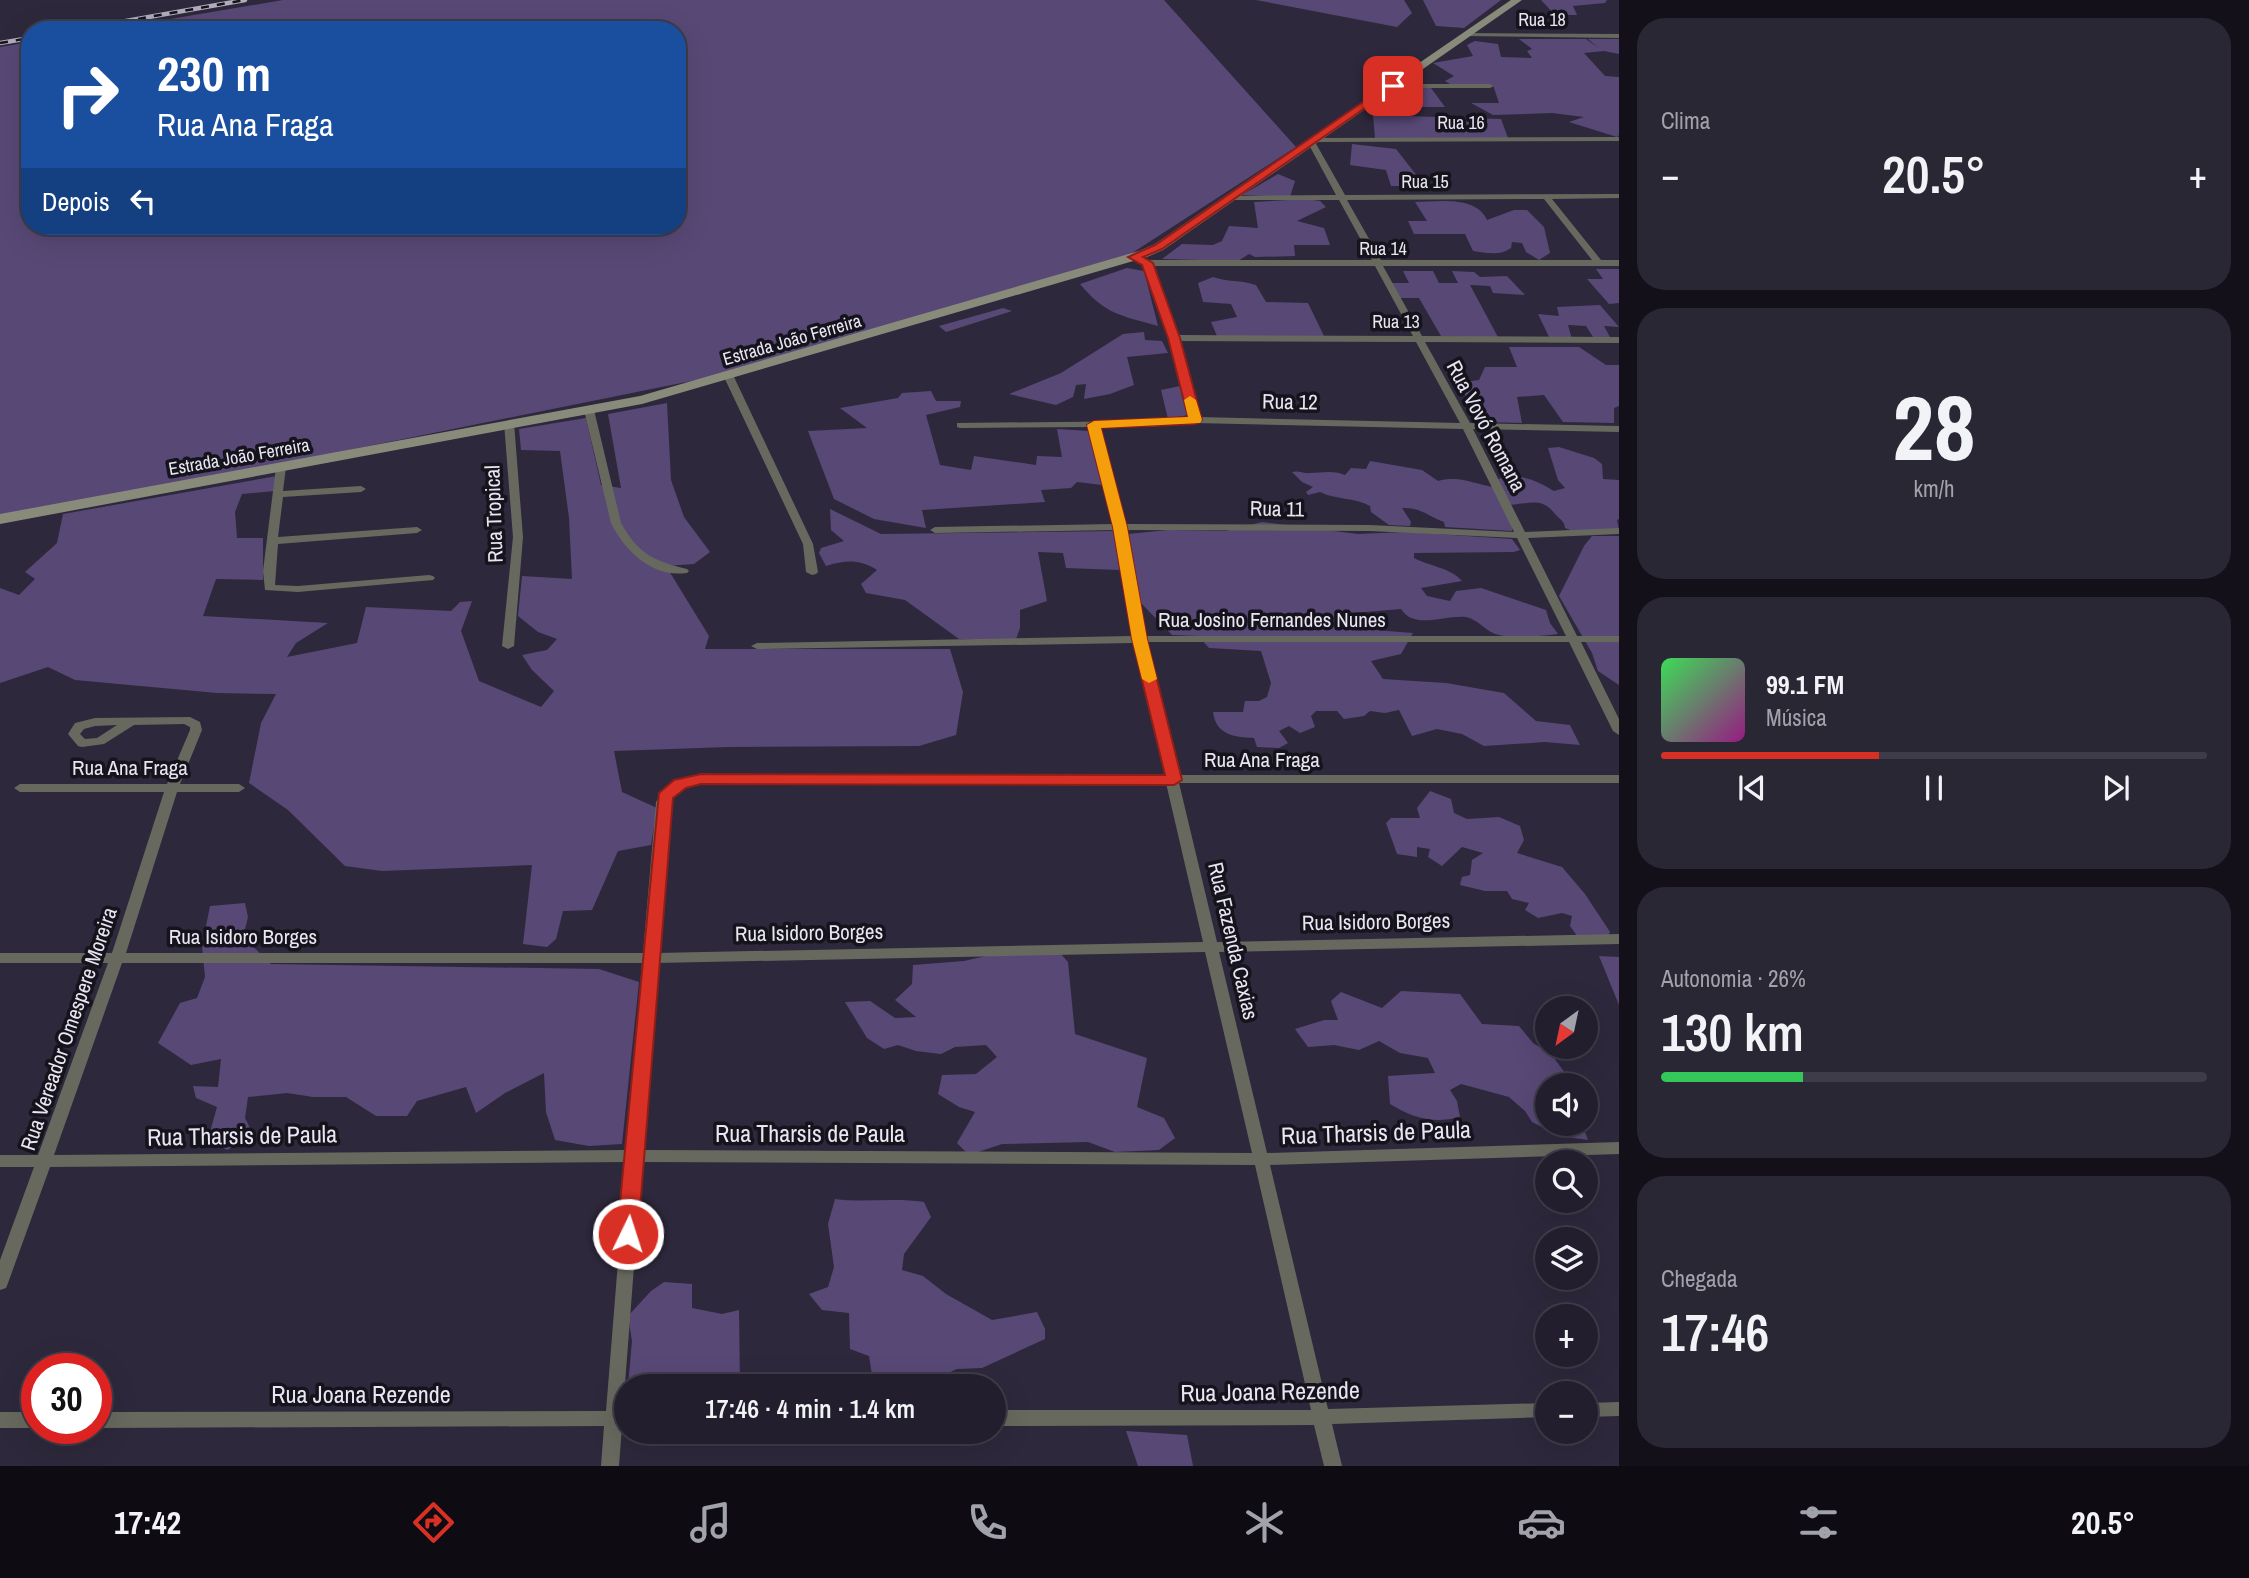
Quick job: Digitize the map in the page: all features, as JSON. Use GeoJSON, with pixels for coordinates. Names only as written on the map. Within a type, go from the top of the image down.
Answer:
{"type":"FeatureCollection","features":[{"type":"Feature","properties":{"kind":"street","name":"Estrada João Ferreira"},"geometry":{"type":"LineString","coordinates":[[0,519],[662,395],[1133,257],[1158,247],[1517,0]]}},
{"type":"Feature","properties":{"kind":"street","name":"Rua 18"},"geometry":{"type":"LineString","coordinates":[[1465,35],[1619,36]]}},
{"type":"Feature","properties":{"kind":"street"},"geometry":{"type":"LineString","coordinates":[[1393,86],[1490,86]]}},
{"type":"Feature","properties":{"kind":"street","name":"Rua 16"},"geometry":{"type":"LineString","coordinates":[[1314,142],[1619,139]]}},
{"type":"Feature","properties":{"kind":"street","name":"Rua Vovó Romana"},"geometry":{"type":"LineString","coordinates":[[1314,142],[1376,264],[1468,428],[1619,731]]}},
{"type":"Feature","properties":{"kind":"street","name":"Rua 15"},"geometry":{"type":"LineString","coordinates":[[1230,198],[1619,196]]}},
{"type":"Feature","properties":{"kind":"street"},"geometry":{"type":"LineString","coordinates":[[1547,198],[1599,264]]}},
{"type":"Feature","properties":{"kind":"street"},"geometry":{"type":"LineString","coordinates":[[1133,257],[1147,263],[1174,338],[1195,420]]}},
{"type":"Feature","properties":{"kind":"street","name":"Rua 14"},"geometry":{"type":"LineString","coordinates":[[1147,263],[1619,263]]}},
{"type":"Feature","properties":{"kind":"street","name":"Rua 13"},"geometry":{"type":"LineString","coordinates":[[1174,338],[1619,340]]}},
{"type":"Feature","properties":{"kind":"street"},"geometry":{"type":"LineString","coordinates":[[729,377],[807,544],[812,572]]}},
{"type":"Feature","properties":{"kind":"street"},"geometry":{"type":"LineString","coordinates":[[589,410],[616,523],[623,538],[645,561],[658,567],[683,571]]}},
{"type":"Feature","properties":{"kind":"street","name":"Rua 12"},"geometry":{"type":"LineString","coordinates":[[960,425],[1094,425],[1195,420],[1371,423],[1468,428],[1619,429]]}},
{"type":"Feature","properties":{"kind":"street","name":"Rua Tropical"},"geometry":{"type":"LineString","coordinates":[[508,646],[518,537],[509,424]]}},
{"type":"Feature","properties":{"kind":"street","name":"Rua Fazenda Caxias"},"geometry":{"type":"LineString","coordinates":[[1094,425],[1120,527],[1139,639],[1333,1466]]}},
{"type":"Feature","properties":{"kind":"street"},"geometry":{"type":"LineString","coordinates":[[281,467],[267,586],[274,589],[298,589],[429,578]]}},
{"type":"Feature","properties":{"kind":"street"},"geometry":{"type":"LineString","coordinates":[[279,494],[360,489]]}},
{"type":"Feature","properties":{"kind":"street","name":"Rua 11"},"geometry":{"type":"LineString","coordinates":[[935,530],[1120,527],[1431,529],[1520,535],[1619,531]]}},
{"type":"Feature","properties":{"kind":"street"},"geometry":{"type":"LineString","coordinates":[[273,541],[417,530]]}},
{"type":"Feature","properties":{"kind":"street","name":"Rua Josino Fernandes Nunes"},"geometry":{"type":"LineString","coordinates":[[757,646],[1139,639],[1619,639]]}},
{"type":"Feature","properties":{"kind":"street","name":"Rua Vereador Omespere Moreira"},"geometry":{"type":"LineString","coordinates":[[0,1283],[46,1161],[117,958],[172,786],[196,725],[186,720],[130,722]]}},
{"type":"Feature","properties":{"kind":"street","name":"Rua Ana Fraga"},"geometry":{"type":"LineString","coordinates":[[649,958],[662,802],[672,789],[680,784],[701,779],[1619,779]]}},
{"type":"Feature","properties":{"kind":"street","name":"Rua Ana Fraga"},"geometry":{"type":"LineString","coordinates":[[20,788],[239,788]]}},
{"type":"Feature","properties":{"kind":"street","name":"Rua Isidoro Borges"},"geometry":{"type":"LineString","coordinates":[[0,958],[649,958],[1619,940]]}},
{"type":"Feature","properties":{"kind":"street"},"geometry":{"type":"LineString","coordinates":[[622,1374],[633,1156],[649,958]]}},
{"type":"Feature","properties":{"kind":"street","name":"Rua Tharsis de Paula"},"geometry":{"type":"LineString","coordinates":[[0,1161],[633,1156],[1263,1159],[1619,1148]]}},
{"type":"Feature","properties":{"kind":"street"},"geometry":{"type":"LineString","coordinates":[[1598,1410],[1619,1409]]}},
{"type":"Feature","properties":{"kind":"street","name":"Rua Joana Rezende"},"geometry":{"type":"LineString","coordinates":[[1006,1418],[1322,1417],[1535,1410]]}},
{"type":"Feature","properties":{"kind":"street","name":"Rua Joana Rezende"},"geometry":{"type":"LineString","coordinates":[[112,1420],[614,1418]]}},
{"type":"Feature","properties":{"kind":"street"},"geometry":{"type":"LineString","coordinates":[[0,1420],[21,1420]]}},
{"type":"Feature","properties":{"kind":"street"},"geometry":{"type":"LineString","coordinates":[[610,1466],[615,1444]]}},
{"type":"Feature","properties":{"kind":"shaded area"},"geometry":{"type":"Polygon","coordinates":[[[283,0],[1164,0],[1296,147],[1129,255],[721,375],[280,464],[0,515],[0,47],[21,44],[21,235],[686,235],[686,21],[158,21],[283,0]]]}},
{"type":"Feature","properties":{"kind":"shaded area"},"geometry":{"type":"Polygon","coordinates":[[[1256,0],[1404,0],[1412,13],[1397,27],[1256,0]]]}},
{"type":"Feature","properties":{"kind":"shaded area"},"geometry":{"type":"Polygon","coordinates":[[[1423,0],[1501,0],[1464,28],[1436,26],[1423,0]]]}},
{"type":"Feature","properties":{"kind":"shaded area"},"geometry":{"type":"Polygon","coordinates":[[[1541,0],[1607,0],[1605,3],[1573,6],[1577,15],[1555,15],[1541,0]]]}},
{"type":"Feature","properties":{"kind":"shaded area"},"geometry":{"type":"Polygon","coordinates":[[[1519,39],[1586,39],[1599,48],[1588,39],[1619,39],[1619,54],[1604,51],[1584,53],[1605,76],[1619,77],[1619,135],[1617,137],[1569,122],[1584,117],[1552,113],[1493,115],[1471,103],[1499,103],[1493,85],[1450,84],[1445,81],[1454,76],[1433,63],[1473,56],[1467,45],[1475,41],[1498,44],[1501,57],[1532,58],[1527,51],[1532,49],[1519,39]]]}},
{"type":"Feature","properties":{"kind":"shaded area"},"geometry":{"type":"Polygon","coordinates":[[[1396,88],[1431,88],[1445,107],[1400,107],[1383,95],[1396,88]]]}},
{"type":"Feature","properties":{"kind":"shaded area"},"geometry":{"type":"Polygon","coordinates":[[[1373,115],[1501,119],[1508,138],[1375,138],[1373,115]]]}},
{"type":"Feature","properties":{"kind":"shaded area"},"geometry":{"type":"Polygon","coordinates":[[[1352,144],[1396,149],[1425,186],[1391,186],[1386,170],[1350,165],[1352,144]]]}},
{"type":"Feature","properties":{"kind":"shaded area"},"geometry":{"type":"Polygon","coordinates":[[[1278,174],[1295,181],[1290,197],[1242,195],[1278,174]]]}},
{"type":"Feature","properties":{"kind":"shaded area"},"geometry":{"type":"Polygon","coordinates":[[[1307,199],[1320,201],[1326,207],[1297,221],[1324,228],[1330,245],[1294,245],[1295,256],[1255,257],[1249,254],[1238,261],[1162,259],[1182,244],[1213,245],[1222,241],[1229,226],[1258,228],[1254,202],[1307,199]]]}},
{"type":"Feature","properties":{"kind":"shaded area"},"geometry":{"type":"Polygon","coordinates":[[[1415,202],[1465,203],[1482,212],[1487,220],[1514,210],[1527,210],[1544,227],[1550,253],[1539,260],[1526,252],[1522,243],[1512,242],[1507,251],[1473,251],[1465,234],[1414,234],[1408,221],[1427,221],[1415,202]]]}},
{"type":"Feature","properties":{"kind":"shaded area"},"geometry":{"type":"Polygon","coordinates":[[[1127,268],[1144,271],[1158,326],[1106,308],[1080,284],[1127,268]]]}},
{"type":"Feature","properties":{"kind":"shaded area"},"geometry":{"type":"Polygon","coordinates":[[[1596,269],[1619,269],[1619,303],[1609,304],[1587,279],[1603,279],[1596,269]]]}},
{"type":"Feature","properties":{"kind":"shaded area"},"geometry":{"type":"Polygon","coordinates":[[[1403,271],[1433,271],[1439,283],[1458,283],[1452,271],[1474,272],[1480,277],[1507,276],[1525,295],[1493,293],[1490,286],[1470,285],[1499,339],[1441,336],[1419,298],[1399,298],[1392,283],[1409,283],[1403,271]]]}},
{"type":"Feature","properties":{"kind":"shaded area"},"geometry":{"type":"Polygon","coordinates":[[[1213,277],[1256,285],[1266,302],[1308,303],[1324,336],[1217,336],[1211,322],[1237,317],[1231,304],[1203,302],[1198,283],[1213,277]]]}},
{"type":"Feature","properties":{"kind":"shaded area"},"geometry":{"type":"Polygon","coordinates":[[[1600,305],[1619,327],[1604,326],[1610,337],[1595,340],[1586,326],[1568,325],[1572,339],[1550,339],[1538,314],[1559,316],[1557,307],[1600,305]]]}},
{"type":"Feature","properties":{"kind":"shaded area"},"geometry":{"type":"Polygon","coordinates":[[[1003,308],[1012,311],[946,332],[939,326],[1003,308]]]}},
{"type":"Feature","properties":{"kind":"shaded area"},"geometry":{"type":"Polygon","coordinates":[[[1144,332],[1145,340],[1162,341],[1168,353],[1127,357],[1134,385],[1110,394],[1084,399],[1086,384],[1076,385],[1073,397],[1056,405],[1009,394],[1061,373],[1123,334],[1144,332]]]}},
{"type":"Feature","properties":{"kind":"shaded area"},"geometry":{"type":"Polygon","coordinates":[[[1509,347],[1579,347],[1606,365],[1619,365],[1619,406],[1614,408],[1614,423],[1563,422],[1544,395],[1517,397],[1522,423],[1483,422],[1457,383],[1479,380],[1485,367],[1517,367],[1509,347]]]}},
{"type":"Feature","properties":{"kind":"shaded area"},"geometry":{"type":"Polygon","coordinates":[[[1180,386],[1188,415],[1168,419],[1161,390],[1180,386]]]}},
{"type":"Feature","properties":{"kind":"shaded area"},"geometry":{"type":"Polygon","coordinates":[[[931,391],[936,401],[961,401],[960,407],[926,415],[940,465],[971,470],[974,456],[1036,465],[1037,456],[1062,457],[1057,429],[1089,431],[1102,485],[1077,482],[1071,488],[1041,490],[1045,502],[922,510],[926,528],[874,519],[834,499],[808,431],[867,428],[840,408],[898,398],[902,393],[931,391]]]}},
{"type":"Feature","properties":{"kind":"shaded area"},"geometry":{"type":"Polygon","coordinates":[[[667,403],[671,480],[684,517],[710,552],[694,564],[666,566],[709,636],[705,649],[950,649],[963,692],[956,735],[919,746],[728,747],[614,751],[622,792],[657,808],[651,845],[618,851],[592,910],[563,911],[556,939],[547,947],[523,944],[532,865],[382,871],[345,866],[288,810],[249,783],[261,723],[276,694],[217,693],[75,680],[48,667],[0,683],[0,588],[19,595],[35,579],[25,572],[57,543],[63,514],[277,476],[274,491],[242,494],[235,512],[237,538],[263,538],[263,580],[216,579],[203,616],[328,623],[296,643],[287,657],[357,643],[366,607],[451,611],[460,602],[472,601],[461,631],[479,681],[541,707],[554,691],[532,670],[522,655],[547,650],[557,639],[538,632],[518,616],[522,576],[572,579],[569,518],[560,451],[521,450],[519,429],[586,418],[601,485],[621,488],[608,414],[667,403]]]}},
{"type":"Feature","properties":{"kind":"shaded area"},"geometry":{"type":"Polygon","coordinates":[[[1559,447],[1594,458],[1602,464],[1603,479],[1619,480],[1619,530],[1578,533],[1565,528],[1563,522],[1549,508],[1537,503],[1501,504],[1512,523],[1512,531],[1445,527],[1444,522],[1419,510],[1408,508],[1402,508],[1411,522],[1410,526],[1389,525],[1371,512],[1370,506],[1364,503],[1320,492],[1308,495],[1306,492],[1313,487],[1302,482],[1292,472],[1331,472],[1345,475],[1351,468],[1366,469],[1370,461],[1422,470],[1438,481],[1455,479],[1502,488],[1498,479],[1521,477],[1554,491],[1565,488],[1558,480],[1548,448],[1559,447]]]}},
{"type":"Feature","properties":{"kind":"shaded area"},"geometry":{"type":"Polygon","coordinates":[[[830,509],[881,534],[1117,531],[1120,570],[1066,568],[1063,553],[1038,552],[1047,601],[1020,610],[1020,628],[1016,639],[959,639],[905,600],[866,593],[861,584],[877,570],[852,562],[826,566],[819,553],[821,548],[844,541],[831,530],[830,509]]]}},
{"type":"Feature","properties":{"kind":"shaded area"},"geometry":{"type":"Polygon","coordinates":[[[1262,522],[1358,534],[1406,532],[1512,539],[1520,550],[1414,553],[1414,558],[1446,570],[1462,581],[1421,588],[1427,596],[1450,601],[1456,591],[1481,588],[1546,610],[1550,623],[1558,634],[1506,636],[1495,634],[1466,617],[1421,620],[1414,619],[1401,609],[1353,613],[1349,628],[1413,633],[1401,654],[1371,661],[1383,679],[1446,683],[1504,693],[1536,721],[1570,725],[1580,745],[1545,742],[1484,746],[1462,734],[1437,729],[1412,736],[1399,710],[1385,713],[1370,711],[1364,716],[1344,719],[1337,711],[1316,711],[1311,716],[1315,727],[1300,733],[1289,726],[1279,731],[1288,743],[1279,748],[1257,747],[1254,738],[1240,737],[1222,730],[1213,712],[1243,712],[1245,701],[1259,701],[1267,697],[1271,683],[1261,651],[1209,648],[1198,636],[1172,635],[1139,601],[1128,534],[1168,530],[1226,531],[1262,522]]]}},
{"type":"Feature","properties":{"kind":"shaded area"},"geometry":{"type":"Polygon","coordinates":[[[1592,536],[1619,536],[1619,685],[1598,671],[1592,653],[1559,596],[1584,546],[1592,536]]]}},
{"type":"Feature","properties":{"kind":"shaded area"},"geometry":{"type":"Polygon","coordinates":[[[1430,791],[1451,799],[1454,813],[1467,819],[1499,817],[1520,826],[1524,840],[1517,853],[1562,867],[1585,894],[1610,932],[1604,943],[1582,943],[1570,926],[1572,916],[1562,913],[1538,918],[1525,910],[1529,903],[1512,899],[1507,891],[1485,891],[1460,885],[1462,877],[1470,875],[1472,860],[1483,853],[1462,847],[1442,866],[1428,857],[1430,849],[1417,847],[1417,857],[1397,854],[1386,823],[1391,818],[1420,818],[1417,808],[1430,791]]]}},
{"type":"Feature","properties":{"kind":"shaded area"},"geometry":{"type":"Polygon","coordinates":[[[245,903],[248,917],[243,937],[271,964],[599,969],[639,982],[622,1144],[589,1146],[555,1140],[546,1112],[544,1073],[505,1093],[476,1113],[466,1087],[417,1101],[407,1116],[376,1116],[346,1097],[313,1097],[287,1093],[248,1097],[245,1118],[254,1136],[227,1150],[208,1139],[217,1107],[196,1098],[193,1086],[218,1087],[221,1059],[191,1065],[158,1043],[180,1003],[197,998],[205,977],[202,946],[210,906],[245,903]]]}},
{"type":"Feature","properties":{"kind":"shaded area"},"geometry":{"type":"Polygon","coordinates":[[[1060,953],[1068,962],[1075,1034],[1147,1058],[1137,1107],[1164,1118],[1175,1138],[1159,1150],[1115,1152],[1088,1142],[1002,1144],[969,1155],[957,1143],[975,1112],[959,1107],[938,1094],[942,1075],[976,1074],[997,1057],[986,1045],[955,1047],[941,1054],[916,1051],[898,1045],[884,1049],[867,1038],[845,1002],[870,1001],[895,1018],[916,1017],[895,1000],[912,984],[913,965],[964,961],[990,955],[1060,953]]]}},
{"type":"Feature","properties":{"kind":"shaded area"},"geometry":{"type":"Polygon","coordinates":[[[1599,956],[1619,957],[1619,1005],[1599,956]]]}},
{"type":"Feature","properties":{"kind":"shaded area"},"geometry":{"type":"Polygon","coordinates":[[[1401,991],[1460,994],[1482,1024],[1519,1026],[1535,1044],[1535,1059],[1555,1059],[1565,1073],[1535,1073],[1535,1124],[1509,1097],[1461,1084],[1450,1090],[1457,1101],[1460,1117],[1432,1120],[1415,1116],[1390,1104],[1388,1076],[1435,1073],[1428,1058],[1400,1053],[1379,1041],[1359,1050],[1334,1045],[1308,1047],[1295,1029],[1324,1020],[1338,1020],[1331,1001],[1341,992],[1382,1008],[1401,991]]]}},
{"type":"Feature","properties":{"kind":"shaded area"},"geometry":{"type":"Polygon","coordinates":[[[1560,1136],[1586,1136],[1588,1140],[1560,1136]]]}},
{"type":"Feature","properties":{"kind":"shaded area"},"geometry":{"type":"Polygon","coordinates":[[[835,1199],[924,1202],[931,1217],[904,1254],[902,1270],[923,1276],[946,1294],[992,1320],[1037,1312],[1045,1329],[1045,1339],[982,1368],[957,1369],[946,1374],[872,1374],[869,1356],[850,1349],[849,1313],[822,1310],[809,1294],[828,1287],[834,1267],[828,1224],[835,1199]]]}},
{"type":"Feature","properties":{"kind":"shaded area"},"geometry":{"type":"Polygon","coordinates":[[[664,1282],[692,1284],[692,1308],[722,1314],[739,1310],[740,1374],[629,1374],[632,1341],[628,1316],[651,1291],[664,1282]]]}},
{"type":"Feature","properties":{"kind":"shaded area"},"geometry":{"type":"Polygon","coordinates":[[[1126,1431],[1187,1435],[1193,1466],[1138,1466],[1126,1431]]]}},
{"type":"Feature","properties":{"kind":"railway"},"geometry":{"type":"LineString","coordinates":[[126,21],[245,0]]}},
{"type":"Feature","properties":{"kind":"railway"},"geometry":{"type":"LineString","coordinates":[[0,43],[21,40]]}},
{"type":"Feature","properties":{"kind":"slow traffic"},"geometry":{"type":"LineString","coordinates":[[1149,679],[1139,639],[1120,527],[1094,425],[1195,420],[1190,400]]}},
{"type":"Feature","properties":{"kind":"route"},"geometry":{"type":"LineString","coordinates":[[628,1234],[662,802],[665,796],[680,784],[701,779],[1174,780],[1139,639],[1120,527],[1094,425],[1195,420],[1174,338],[1147,263],[1133,257],[1158,247],[1393,86]]}}]}
